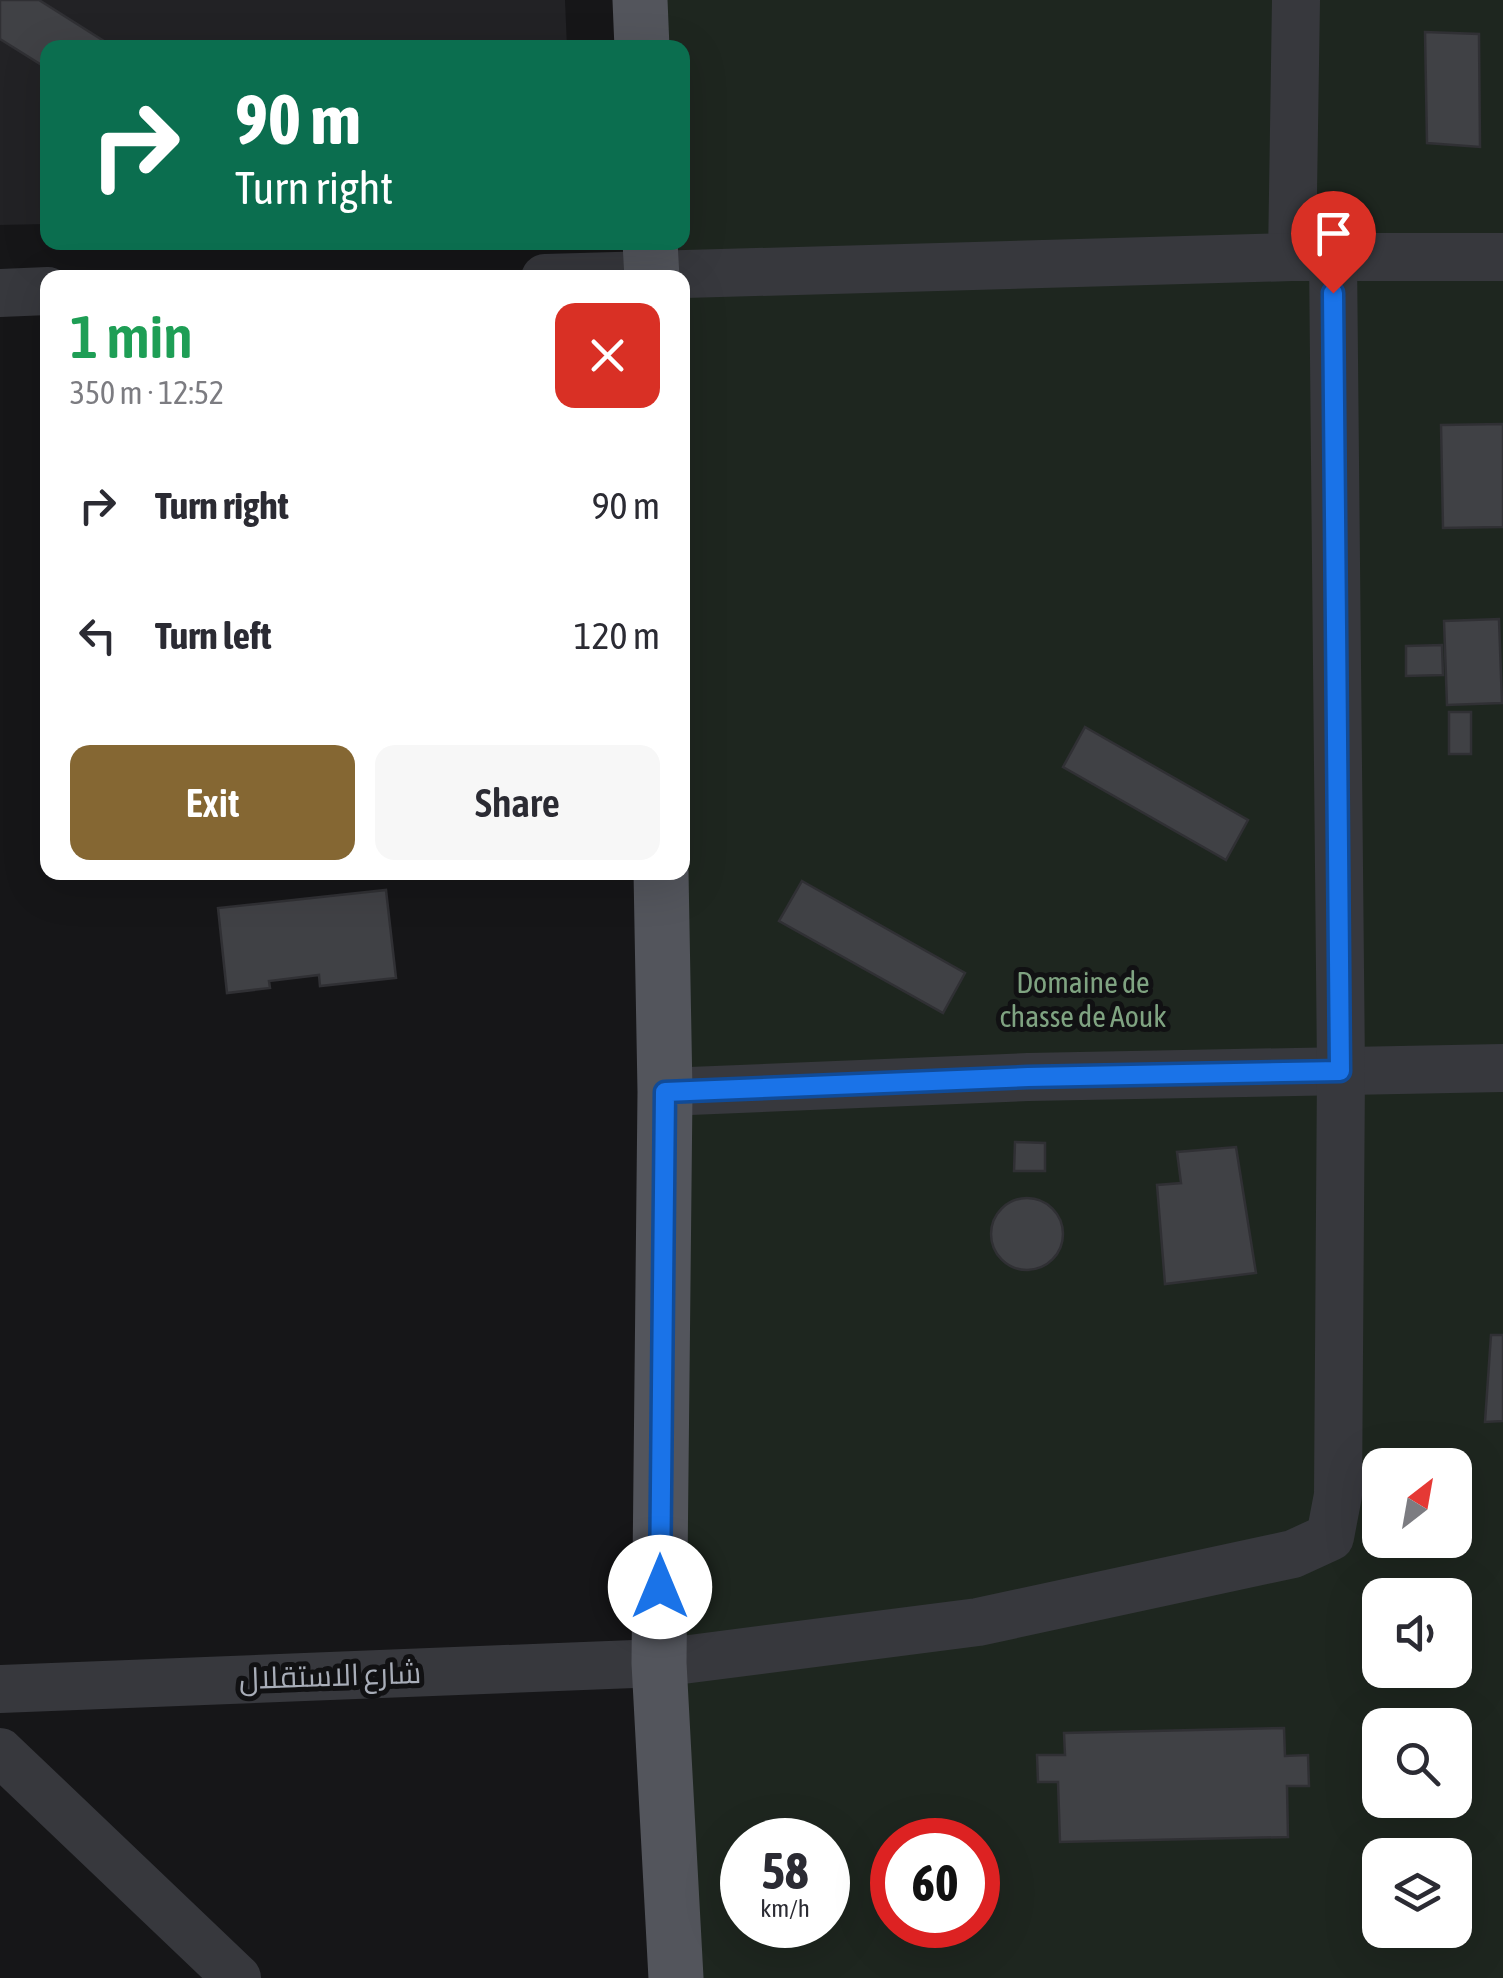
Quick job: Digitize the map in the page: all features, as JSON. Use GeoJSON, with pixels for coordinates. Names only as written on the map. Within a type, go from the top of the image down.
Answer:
{"type":"FeatureCollection","features":[{"type":"Feature","properties":{"kind":"main road"},"geometry":{"type":"LineString","coordinates":[[640,0],[642,40]]}},
{"type":"Feature","properties":{"kind":"main road"},"geometry":{"type":"LineString","coordinates":[[661,880],[665,1092],[659,1663],[676,1978]]}},
{"type":"Feature","properties":{"kind":"street"},"geometry":{"type":"LineString","coordinates":[[1296,0],[1312,257],[1340,1071]]}},
{"type":"Feature","properties":{"kind":"street"},"geometry":{"type":"LineString","coordinates":[[611,270],[651,265],[1503,257]]}},
{"type":"Feature","properties":{"kind":"street"},"geometry":{"type":"LineString","coordinates":[[0,293],[40,292]]}},
{"type":"Feature","properties":{"kind":"street"},"geometry":{"type":"LineString","coordinates":[[665,1092],[1028,1077],[1503,1068]]}},
{"type":"Feature","properties":{"kind":"street","name":"شارع الاستقلال"},"geometry":{"type":"LineString","coordinates":[[0,1689],[659,1663],[978,1622],[1293,1554],[1330,1537],[1338,1495],[1340,1071]]}},
{"type":"Feature","properties":{"kind":"street"},"geometry":{"type":"LineString","coordinates":[[0,1752],[237,1978]]}},
{"type":"Feature","properties":{"kind":"shaded area"},"geometry":{"type":"Polygon","coordinates":[[[0,0],[565,0],[567,40],[40,40],[40,224],[0,225],[0,0]]]}},
{"type":"Feature","properties":{"kind":"green space","name":"Domaine de chasse de Aouk"},"geometry":{"type":"Polygon","coordinates":[[[640,0],[1503,0],[1503,1978],[676,1978],[680,880],[690,880],[690,270],[675,270],[656,250],[690,250],[690,40],[642,40],[640,0]]]}},
{"type":"Feature","properties":{"kind":"building"},"geometry":{"type":"Polygon","coordinates":[[[0,0],[39,0],[102,40],[40,40],[40,64],[0,39],[0,0]]]}},
{"type":"Feature","properties":{"kind":"building"},"geometry":{"type":"Polygon","coordinates":[[[1425,32],[1479,34],[1480,147],[1427,143],[1425,32]]]}},
{"type":"Feature","properties":{"kind":"building"},"geometry":{"type":"Polygon","coordinates":[[[1503,424],[1503,527],[1443,528],[1441,425],[1503,424]]]}},
{"type":"Feature","properties":{"kind":"building"},"geometry":{"type":"Polygon","coordinates":[[[1499,619],[1502,703],[1447,705],[1444,621],[1499,619]]]}},
{"type":"Feature","properties":{"kind":"building"},"geometry":{"type":"Polygon","coordinates":[[[1442,645],[1443,675],[1406,676],[1406,646],[1442,645]]]}},
{"type":"Feature","properties":{"kind":"building"},"geometry":{"type":"Polygon","coordinates":[[[1449,712],[1471,712],[1471,754],[1449,754],[1449,712]]]}},
{"type":"Feature","properties":{"kind":"building"},"geometry":{"type":"Polygon","coordinates":[[[1085,727],[1248,820],[1226,860],[1063,767],[1085,727]]]}},
{"type":"Feature","properties":{"kind":"building"},"geometry":{"type":"Polygon","coordinates":[[[802,881],[965,973],[943,1013],[779,921],[802,881]]]}},
{"type":"Feature","properties":{"kind":"building"},"geometry":{"type":"Polygon","coordinates":[[[386,890],[396,978],[320,986],[319,975],[269,981],[270,988],[227,993],[218,908],[386,890]]]}},
{"type":"Feature","properties":{"kind":"building"},"geometry":{"type":"Polygon","coordinates":[[[1015,1142],[1045,1143],[1045,1171],[1014,1171],[1015,1142]]]}},
{"type":"Feature","properties":{"kind":"building"},"geometry":{"type":"Polygon","coordinates":[[[1236,1147],[1256,1273],[1165,1284],[1157,1185],[1181,1183],[1177,1152],[1236,1147]]]}},
{"type":"Feature","properties":{"kind":"building"},"geometry":{"type":"Polygon","coordinates":[[[1027,1198],[1041,1200],[1053,1208],[1061,1220],[1061,1248],[1053,1260],[1041,1268],[1027,1270],[1013,1268],[1001,1260],[993,1248],[991,1234],[993,1220],[1001,1208],[1013,1200],[1027,1198]]]}},
{"type":"Feature","properties":{"kind":"building"},"geometry":{"type":"Polygon","coordinates":[[[1491,1335],[1503,1335],[1503,1421],[1485,1422],[1491,1335]]]}},
{"type":"Feature","properties":{"kind":"building"},"geometry":{"type":"Polygon","coordinates":[[[1284,1728],[1285,1756],[1308,1755],[1309,1786],[1287,1786],[1288,1837],[1060,1842],[1058,1782],[1038,1782],[1037,1755],[1065,1755],[1064,1733],[1284,1728]]]}},
{"type":"Feature","properties":{"kind":"route"},"geometry":{"type":"LineString","coordinates":[[660,1587],[665,1092],[1028,1077],[1340,1071],[1333,293]]}}]}
